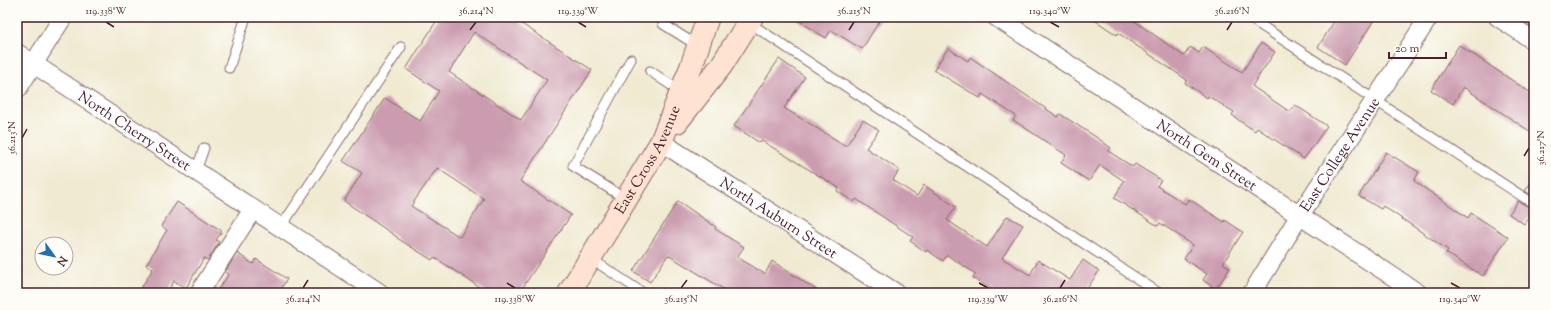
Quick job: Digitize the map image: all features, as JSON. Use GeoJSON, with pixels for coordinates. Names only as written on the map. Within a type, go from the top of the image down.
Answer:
{"type":"FeatureCollection","features":[{"type":"Feature","properties":{"kind":"street"},"geometry":{"type":"LineString","coordinates":[[17,90],[63,17]]}},
{"type":"Feature","properties":{"kind":"street","name":"East Cross Avenue"},"geometry":{"type":"LineString","coordinates":[[569,293],[661,142],[708,17]]}},
{"type":"Feature","properties":{"kind":"street","name":"North Gem Street"},"geometry":{"type":"LineString","coordinates":[[996,17],[1418,293]]}},
{"type":"Feature","properties":{"kind":"street","name":"East College Avenue"},"geometry":{"type":"LineString","coordinates":[[1252,293],[1300,215],[1429,17]]}},
{"type":"Feature","properties":{"kind":"street"},"geometry":{"type":"LineString","coordinates":[[1498,17],[1534,41]]}},
{"type":"Feature","properties":{"kind":"street"},"geometry":{"type":"LineString","coordinates":[[661,142],[721,66],[750,20]]}},
{"type":"Feature","properties":{"kind":"street","name":"North Cherry Street"},"geometry":{"type":"LineString","coordinates":[[17,53],[380,293]]}},
{"type":"Feature","properties":{"kind":"street","name":"North Auburn Street"},"geometry":{"type":"LineString","coordinates":[[661,142],[896,293]]}},
{"type":"Feature","properties":{"kind":"street"},"geometry":{"type":"LineString","coordinates":[[199,293],[253,209]]}},
{"type":"Feature","properties":{"kind":"lane"},"geometry":{"type":"LineString","coordinates":[[229,68],[246,17]]}},
{"type":"Feature","properties":{"kind":"lane"},"geometry":{"type":"LineString","coordinates":[[1248,17],[1534,204]]}},
{"type":"Feature","properties":{"kind":"lane"},"geometry":{"type":"LineString","coordinates":[[750,20],[1159,293]]}},
{"type":"Feature","properties":{"kind":"lane"},"geometry":{"type":"LineString","coordinates":[[663,24],[698,46]]}},
{"type":"Feature","properties":{"kind":"lane"},"geometry":{"type":"LineString","coordinates":[[281,227],[401,47]]}},
{"type":"Feature","properties":{"kind":"lane"},"geometry":{"type":"LineString","coordinates":[[626,199],[573,166],[631,59]]}},
{"type":"Feature","properties":{"kind":"lane"},"geometry":{"type":"LineString","coordinates":[[650,71],[681,92]]}},
{"type":"Feature","properties":{"kind":"lane"},"geometry":{"type":"LineString","coordinates":[[196,172],[204,148]]}},
{"type":"Feature","properties":{"kind":"lane"},"geometry":{"type":"LineString","coordinates":[[590,258],[643,293]]}},
{"type":"Feature","properties":{"kind":"building"},"geometry":{"type":"Polygon","coordinates":[[[439,17],[511,17],[592,70],[520,181],[571,215],[519,293],[488,293],[434,257],[432,260],[397,238],[344,201],[362,173],[343,161],[385,98],[420,121],[439,91],[406,69],[439,17]],[[474,32],[449,72],[521,120],[547,80],[474,32]],[[437,168],[411,206],[460,237],[484,199],[437,168]]]}},
{"type":"Feature","properties":{"kind":"building"},"geometry":{"type":"Polygon","coordinates":[[[793,17],[882,17],[862,49],[831,30],[826,38],[793,17]]]}},
{"type":"Feature","properties":{"kind":"building"},"geometry":{"type":"Polygon","coordinates":[[[1090,17],[1129,17],[1184,56],[1190,47],[1199,53],[1203,47],[1242,72],[1261,43],[1275,52],[1252,86],[1290,112],[1295,105],[1327,126],[1304,159],[1257,128],[1255,131],[1232,115],[1234,112],[1208,96],[1207,98],[1185,83],[1187,80],[1118,33],[1117,35],[1090,17]]]}},
{"type":"Feature","properties":{"kind":"building"},"geometry":{"type":"Polygon","coordinates":[[[1337,17],[1376,17],[1345,65],[1318,47],[1337,17]]]}},
{"type":"Feature","properties":{"kind":"building"},"geometry":{"type":"Polygon","coordinates":[[[1459,45],[1534,95],[1534,134],[1463,87],[1453,104],[1431,90],[1459,45]]]}},
{"type":"Feature","properties":{"kind":"building"},"geometry":{"type":"Polygon","coordinates":[[[948,48],[968,61],[970,57],[1058,117],[1060,114],[1099,139],[1111,148],[1108,151],[1133,167],[1135,164],[1161,180],[1157,186],[1185,204],[1189,199],[1224,222],[1225,220],[1243,232],[1223,263],[1230,268],[1216,289],[1203,280],[1207,274],[1184,259],[1193,245],[1160,223],[1158,226],[1114,198],[1124,181],[1100,165],[1089,181],[1061,163],[1066,155],[1013,120],[1016,116],[982,94],[980,98],[934,70],[948,48]]]}},
{"type":"Feature","properties":{"kind":"building"},"geometry":{"type":"Polygon","coordinates":[[[779,59],[805,77],[784,108],[846,146],[863,120],[879,130],[866,148],[899,170],[893,180],[917,196],[924,185],[956,207],[947,220],[987,247],[1007,216],[1023,225],[1002,258],[1030,275],[1038,260],[1070,280],[1083,260],[1099,271],[1086,290],[1090,293],[998,293],[973,278],[976,274],[947,255],[943,261],[927,250],[926,252],[910,241],[913,237],[856,199],[854,202],[837,191],[839,188],[762,141],[760,143],[734,126],[779,59]]]}},
{"type":"Feature","properties":{"kind":"building"},"geometry":{"type":"Polygon","coordinates":[[[1386,152],[1419,172],[1414,181],[1468,218],[1471,213],[1508,237],[1483,276],[1446,253],[1448,250],[1383,206],[1381,209],[1359,196],[1386,152]]]}},
{"type":"Feature","properties":{"kind":"building"},"geometry":{"type":"Polygon","coordinates":[[[1534,178],[1534,197],[1525,191],[1534,178]]]}},
{"type":"Feature","properties":{"kind":"building"},"geometry":{"type":"Polygon","coordinates":[[[678,201],[716,227],[715,229],[744,247],[737,257],[765,274],[772,261],[821,293],[730,293],[668,255],[650,282],[633,271],[678,201]]]}},
{"type":"Feature","properties":{"kind":"building"},"geometry":{"type":"Polygon","coordinates":[[[1518,201],[1534,210],[1524,224],[1509,214],[1518,201]]]}},
{"type":"Feature","properties":{"kind":"building"},"geometry":{"type":"Polygon","coordinates":[[[177,202],[222,231],[216,240],[219,242],[208,260],[204,258],[186,288],[174,281],[167,293],[138,293],[153,269],[146,265],[167,230],[161,226],[177,202]]]}},
{"type":"Feature","properties":{"kind":"building"},"geometry":{"type":"Polygon","coordinates":[[[237,253],[253,264],[256,259],[287,279],[278,293],[216,293],[229,274],[225,272],[237,253]]]}}]}
